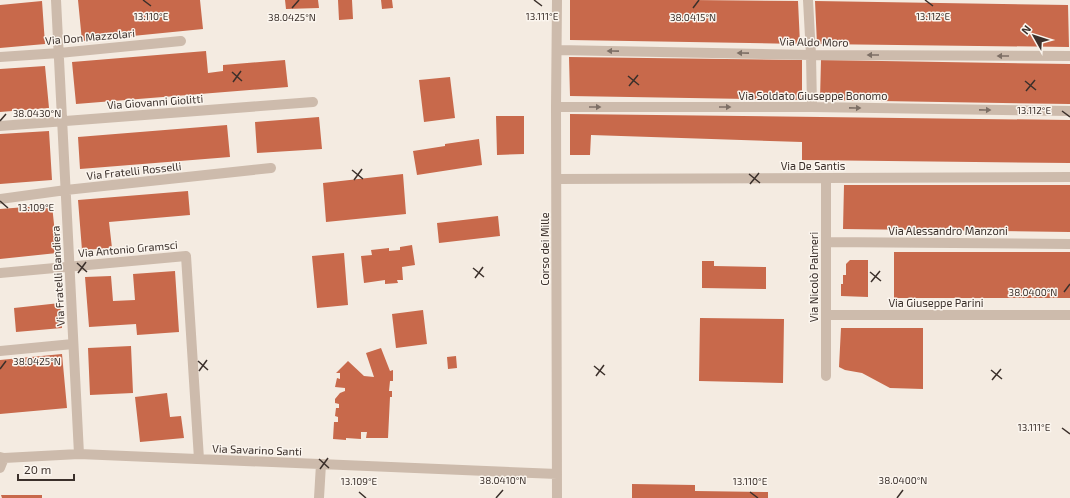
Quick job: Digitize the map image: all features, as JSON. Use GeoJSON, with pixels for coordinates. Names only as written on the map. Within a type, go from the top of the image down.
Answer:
{"type":"FeatureCollection","features":[{"type":"Feature","properties":{"kind":"street","name":"Via Fratelli Bandiera"},"geometry":{"type":"LineString","coordinates":[[56,0],[78,454]]}},
{"type":"Feature","properties":{"kind":"street","name":"Corso dei Mille"},"geometry":{"type":"LineString","coordinates":[[557,0],[557,498]]}},
{"type":"Feature","properties":{"kind":"street"},"geometry":{"type":"LineString","coordinates":[[808,0],[812,54],[812,107]]}},
{"type":"Feature","properties":{"kind":"street","name":"Via Don Mazzolari"},"geometry":{"type":"LineString","coordinates":[[0,57],[59,53],[181,41]]}},
{"type":"Feature","properties":{"kind":"street","name":"Via Aldo Moro"},"geometry":{"type":"LineString","coordinates":[[557,50],[1070,56]]}},
{"type":"Feature","properties":{"kind":"street","name":"Via Giovanni Giolitti"},"geometry":{"type":"LineString","coordinates":[[0,126],[313,102]]}},
{"type":"Feature","properties":{"kind":"street","name":"Via Soldato Giuseppe Bonomo"},"geometry":{"type":"LineString","coordinates":[[556,107],[812,107],[1070,111]]}},
{"type":"Feature","properties":{"kind":"street","name":"Via Fratelli Rosselli"},"geometry":{"type":"LineString","coordinates":[[0,199],[66,190],[271,168]]}},
{"type":"Feature","properties":{"kind":"street","name":"Via De Santis"},"geometry":{"type":"LineString","coordinates":[[557,179],[1070,177]]}},
{"type":"Feature","properties":{"kind":"street","name":"Via Nicolò Palmeri"},"geometry":{"type":"LineString","coordinates":[[826,178],[826,376]]}},
{"type":"Feature","properties":{"kind":"street","name":"Via Alessandro Manzoni"},"geometry":{"type":"LineString","coordinates":[[826,242],[1070,244]]}},
{"type":"Feature","properties":{"kind":"street","name":"Via Antonio Gramsci"},"geometry":{"type":"LineString","coordinates":[[0,273],[186,256],[199,459]]}},
{"type":"Feature","properties":{"kind":"street","name":"Via Giuseppe Parini"},"geometry":{"type":"LineString","coordinates":[[826,315],[1070,315]]}},
{"type":"Feature","properties":{"kind":"street"},"geometry":{"type":"LineString","coordinates":[[0,351],[73,344]]}},
{"type":"Feature","properties":{"kind":"street","name":"Via Savarino Santi"},"geometry":{"type":"LineString","coordinates":[[1,461],[78,454],[557,474]]}},
{"type":"Feature","properties":{"kind":"street"},"geometry":{"type":"LineString","coordinates":[[319,498],[321,464]]}},
{"type":"Feature","properties":{"kind":"building"},"geometry":{"type":"Polygon","coordinates":[[[78,0],[200,0],[203,29],[82,41],[78,0]]]}},
{"type":"Feature","properties":{"kind":"building"},"geometry":{"type":"Polygon","coordinates":[[[285,0],[318,0],[319,8],[286,9],[285,0]]]}},
{"type":"Feature","properties":{"kind":"building"},"geometry":{"type":"Polygon","coordinates":[[[338,0],[352,0],[353,19],[339,20],[338,0]]]}},
{"type":"Feature","properties":{"kind":"building"},"geometry":{"type":"Polygon","coordinates":[[[381,0],[392,0],[393,8],[382,9],[381,0]]]}},
{"type":"Feature","properties":{"kind":"building"},"geometry":{"type":"Polygon","coordinates":[[[570,0],[798,1],[800,44],[570,40],[570,0]]]}},
{"type":"Feature","properties":{"kind":"building"},"geometry":{"type":"Polygon","coordinates":[[[42,1],[45,44],[0,48],[0,5],[42,1]]]}},
{"type":"Feature","properties":{"kind":"building"},"geometry":{"type":"Polygon","coordinates":[[[815,1],[1068,5],[1069,47],[817,44],[815,1]]]}},
{"type":"Feature","properties":{"kind":"building"},"geometry":{"type":"Polygon","coordinates":[[[206,51],[208,73],[223,71],[223,65],[285,60],[288,87],[76,104],[72,62],[206,51]]]}},
{"type":"Feature","properties":{"kind":"building"},"geometry":{"type":"Polygon","coordinates":[[[569,57],[802,60],[802,100],[570,96],[569,57]]]}},
{"type":"Feature","properties":{"kind":"building"},"geometry":{"type":"Polygon","coordinates":[[[821,60],[1070,64],[1070,104],[820,100],[821,60]]]}},
{"type":"Feature","properties":{"kind":"building"},"geometry":{"type":"Polygon","coordinates":[[[45,66],[49,108],[0,112],[0,69],[45,66]]]}},
{"type":"Feature","properties":{"kind":"building"},"geometry":{"type":"Polygon","coordinates":[[[450,77],[455,118],[424,122],[419,80],[450,77]]]}},
{"type":"Feature","properties":{"kind":"building"},"geometry":{"type":"Polygon","coordinates":[[[570,114],[1070,120],[1070,163],[802,160],[802,142],[591,135],[590,155],[570,155],[570,114]]]}},
{"type":"Feature","properties":{"kind":"building"},"geometry":{"type":"Polygon","coordinates":[[[496,116],[524,116],[524,154],[497,155],[496,116]]]}},
{"type":"Feature","properties":{"kind":"building"},"geometry":{"type":"Polygon","coordinates":[[[319,117],[322,149],[257,153],[255,122],[319,117]]]}},
{"type":"Feature","properties":{"kind":"building"},"geometry":{"type":"Polygon","coordinates":[[[227,125],[230,157],[80,169],[78,137],[227,125]]]}},
{"type":"Feature","properties":{"kind":"building"},"geometry":{"type":"Polygon","coordinates":[[[49,131],[52,180],[0,184],[0,134],[49,131]]]}},
{"type":"Feature","properties":{"kind":"building"},"geometry":{"type":"Polygon","coordinates":[[[479,139],[482,165],[417,175],[413,151],[479,139]]]}},
{"type":"Feature","properties":{"kind":"building"},"geometry":{"type":"Polygon","coordinates":[[[403,174],[406,214],[326,222],[323,183],[403,174]]]}},
{"type":"Feature","properties":{"kind":"building"},"geometry":{"type":"Polygon","coordinates":[[[844,185],[1070,185],[1070,232],[843,229],[844,185]]]}},
{"type":"Feature","properties":{"kind":"building"},"geometry":{"type":"Polygon","coordinates":[[[188,191],[190,215],[109,222],[112,248],[82,250],[78,200],[188,191]]]}},
{"type":"Feature","properties":{"kind":"building"},"geometry":{"type":"Polygon","coordinates":[[[52,205],[57,253],[0,259],[0,209],[52,205]]]}},
{"type":"Feature","properties":{"kind":"building"},"geometry":{"type":"Polygon","coordinates":[[[498,216],[500,236],[439,243],[437,223],[498,216]]]}},
{"type":"Feature","properties":{"kind":"building"},"geometry":{"type":"Polygon","coordinates":[[[412,245],[415,265],[402,267],[403,280],[397,280],[398,283],[385,284],[385,280],[364,283],[361,256],[372,255],[371,250],[389,248],[389,251],[400,250],[400,247],[412,245]]]}},
{"type":"Feature","properties":{"kind":"building"},"geometry":{"type":"Polygon","coordinates":[[[894,252],[1070,252],[1070,298],[894,298],[894,252]]]}},
{"type":"Feature","properties":{"kind":"building"},"geometry":{"type":"Polygon","coordinates":[[[344,253],[348,305],[317,308],[312,256],[344,253]]]}},
{"type":"Feature","properties":{"kind":"building"},"geometry":{"type":"Polygon","coordinates":[[[850,260],[868,260],[868,297],[841,296],[843,275],[846,275],[846,264],[850,260]]]}},
{"type":"Feature","properties":{"kind":"building"},"geometry":{"type":"Polygon","coordinates":[[[702,261],[714,261],[714,266],[766,267],[766,289],[702,288],[702,261]]]}},
{"type":"Feature","properties":{"kind":"building"},"geometry":{"type":"Polygon","coordinates":[[[175,271],[179,332],[137,335],[136,324],[89,327],[85,277],[111,276],[113,301],[135,300],[133,274],[175,271]]]}},
{"type":"Feature","properties":{"kind":"building"},"geometry":{"type":"Polygon","coordinates":[[[60,303],[62,328],[16,332],[14,308],[60,303]]]}},
{"type":"Feature","properties":{"kind":"building"},"geometry":{"type":"Polygon","coordinates":[[[423,310],[427,344],[396,348],[392,314],[423,310]]]}},
{"type":"Feature","properties":{"kind":"building"},"geometry":{"type":"Polygon","coordinates":[[[700,318],[784,319],[783,383],[699,381],[700,318]]]}},
{"type":"Feature","properties":{"kind":"building"},"geometry":{"type":"Polygon","coordinates":[[[841,328],[923,328],[923,389],[890,388],[862,373],[845,370],[839,367],[841,328]]]}},
{"type":"Feature","properties":{"kind":"building"},"geometry":{"type":"Polygon","coordinates":[[[131,346],[133,393],[90,395],[88,348],[131,346]]]}},
{"type":"Feature","properties":{"kind":"building"},"geometry":{"type":"Polygon","coordinates":[[[381,348],[390,371],[393,370],[393,381],[390,381],[389,391],[392,391],[392,397],[390,397],[388,438],[366,438],[367,432],[361,432],[361,439],[333,439],[334,422],[338,422],[338,417],[335,416],[336,408],[339,408],[339,404],[335,403],[335,399],[340,393],[345,391],[345,388],[335,387],[337,378],[340,379],[340,373],[336,373],[348,361],[364,376],[374,377],[366,353],[381,348]]]}},
{"type":"Feature","properties":{"kind":"building"},"geometry":{"type":"Polygon","coordinates":[[[62,354],[67,408],[0,414],[0,360],[62,354]]]}},
{"type":"Feature","properties":{"kind":"building"},"geometry":{"type":"Polygon","coordinates":[[[456,356],[457,368],[448,369],[447,357],[456,356]]]}},
{"type":"Feature","properties":{"kind":"building"},"geometry":{"type":"Polygon","coordinates":[[[167,393],[170,417],[181,416],[184,438],[140,442],[135,397],[167,393]]]}},
{"type":"Feature","properties":{"kind":"building"},"geometry":{"type":"Polygon","coordinates":[[[632,484],[695,485],[695,491],[768,492],[768,498],[632,498],[632,484]]]}},
{"type":"Feature","properties":{"kind":"building"},"geometry":{"type":"Polygon","coordinates":[[[1,495],[42,495],[42,498],[2,498],[1,495]]]}}]}
